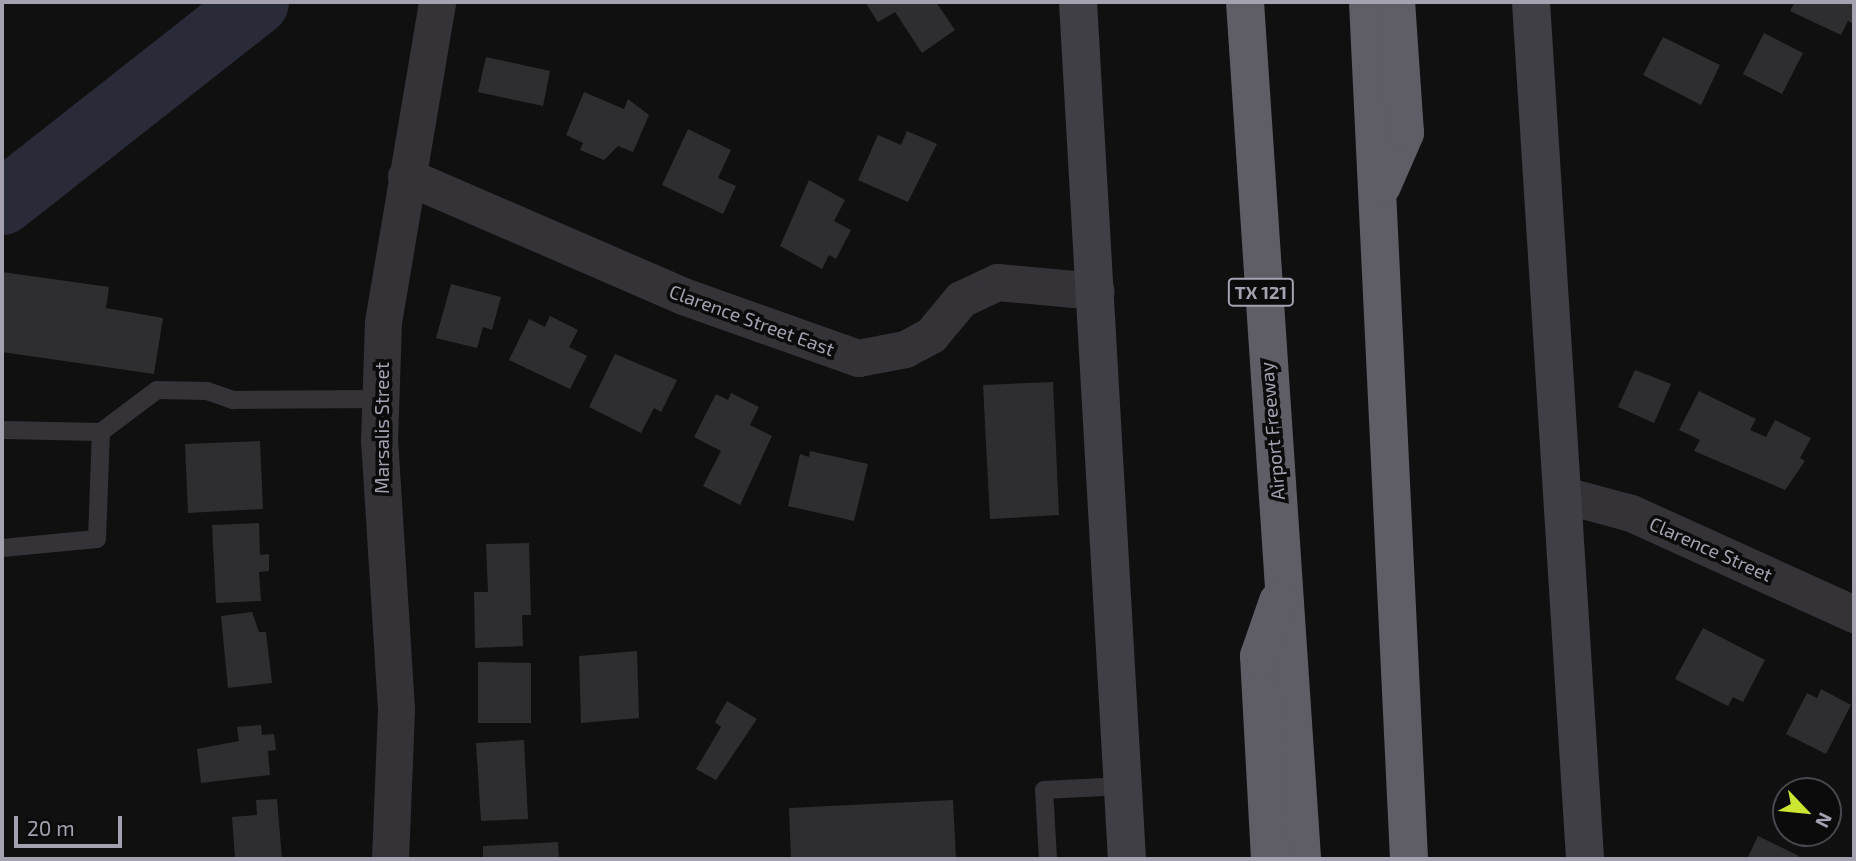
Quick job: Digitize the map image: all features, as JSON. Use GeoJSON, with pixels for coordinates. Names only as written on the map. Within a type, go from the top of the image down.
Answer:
{"type":"FeatureCollection","features":[{"type":"Feature","properties":{"kind":"highway","name":"Airport Freeway"},"geometry":{"type":"LineString","coordinates":[[1245,2],[1251,165],[1284,582],[1302,859]]}},
{"type":"Feature","properties":{"kind":"highway"},"geometry":{"type":"LineString","coordinates":[[1368,2],[1409,859]]}},
{"type":"Feature","properties":{"kind":"highway"},"geometry":{"type":"LineString","coordinates":[[1378,195],[1405,133],[1396,2]]}},
{"type":"Feature","properties":{"kind":"highway"},"geometry":{"type":"LineString","coordinates":[[1270,859],[1259,656],[1284,582]]}},
{"type":"Feature","properties":{"kind":"main road"},"geometry":{"type":"LineString","coordinates":[[1078,2],[1127,859]]}},
{"type":"Feature","properties":{"kind":"main road"},"geometry":{"type":"LineString","coordinates":[[1531,2],[1585,859]]}},
{"type":"Feature","properties":{"kind":"street","name":"Marsalis Street"},"geometry":{"type":"LineString","coordinates":[[390,859],[396,709],[380,399],[383,322],[438,2]]}},
{"type":"Feature","properties":{"kind":"street","name":"Clarence Street East"},"geometry":{"type":"LineString","coordinates":[[406,176],[683,296],[859,358],[905,349],[931,335],[961,299],[997,282],[1096,291]]}},
{"type":"Feature","properties":{"kind":"street","name":"Clarence Street"},"geometry":{"type":"LineString","coordinates":[[1564,495],[1631,513],[1854,614]]}},
{"type":"Feature","properties":{"kind":"lane"},"geometry":{"type":"LineString","coordinates":[[2,430],[101,432],[157,390],[287,402],[380,399]]}},
{"type":"Feature","properties":{"kind":"lane"},"geometry":{"type":"LineString","coordinates":[[2,548],[97,539],[101,432]]}},
{"type":"Feature","properties":{"kind":"lane"},"geometry":{"type":"LineString","coordinates":[[1048,859],[1044,790],[1123,786]]}},
{"type":"Feature","properties":{"kind":"building"},"geometry":{"type":"Polygon","coordinates":[[[865,2],[936,2],[955,30],[922,53],[895,12],[878,22],[865,2]]]}},
{"type":"Feature","properties":{"kind":"building"},"geometry":{"type":"Polygon","coordinates":[[[1795,2],[1854,2],[1854,24],[1848,21],[1841,35],[1790,11],[1795,2]]]}},
{"type":"Feature","properties":{"kind":"building"},"geometry":{"type":"Polygon","coordinates":[[[1764,33],[1803,53],[1782,94],[1743,74],[1764,33]]]}},
{"type":"Feature","properties":{"kind":"building"},"geometry":{"type":"Polygon","coordinates":[[[1663,37],[1720,65],[1701,105],[1643,75],[1663,37]]]}},
{"type":"Feature","properties":{"kind":"building"},"geometry":{"type":"Polygon","coordinates":[[[486,57],[550,71],[543,106],[478,92],[486,57]]]}},
{"type":"Feature","properties":{"kind":"building"},"geometry":{"type":"Polygon","coordinates":[[[584,92],[624,109],[628,99],[649,115],[633,152],[618,146],[604,160],[580,150],[583,143],[566,135],[584,92]]]}},
{"type":"Feature","properties":{"kind":"building"},"geometry":{"type":"Polygon","coordinates":[[[688,129],[731,150],[718,178],[736,186],[723,214],[662,185],[688,129]]]}},
{"type":"Feature","properties":{"kind":"building"},"geometry":{"type":"Polygon","coordinates":[[[907,131],[937,144],[908,202],[858,180],[878,135],[901,145],[907,131]]]}},
{"type":"Feature","properties":{"kind":"building"},"geometry":{"type":"Polygon","coordinates":[[[809,180],[845,200],[834,221],[851,230],[836,259],[829,255],[822,269],[780,246],[809,180]]]}},
{"type":"Feature","properties":{"kind":"building"},"geometry":{"type":"Polygon","coordinates":[[[2,272],[109,287],[106,308],[163,318],[154,374],[2,352],[2,272]]]}},
{"type":"Feature","properties":{"kind":"building"},"geometry":{"type":"Polygon","coordinates":[[[451,284],[501,297],[492,330],[483,327],[477,348],[436,338],[451,284]]]}},
{"type":"Feature","properties":{"kind":"building"},"geometry":{"type":"Polygon","coordinates":[[[550,316],[578,330],[569,347],[587,356],[570,389],[509,360],[529,319],[545,327],[550,316]]]}},
{"type":"Feature","properties":{"kind":"building"},"geometry":{"type":"Polygon","coordinates":[[[615,354],[677,380],[661,412],[654,408],[641,433],[589,407],[615,354]]]}},
{"type":"Feature","properties":{"kind":"building"},"geometry":{"type":"Polygon","coordinates":[[[1635,370],[1671,384],[1654,423],[1618,407],[1635,370]]]}},
{"type":"Feature","properties":{"kind":"building"},"geometry":{"type":"Polygon","coordinates":[[[1053,382],[1059,515],[990,519],[983,385],[1053,382]]]}},
{"type":"Feature","properties":{"kind":"building"},"geometry":{"type":"Polygon","coordinates":[[[1699,391],[1756,419],[1750,430],[1766,437],[1775,420],[1811,438],[1800,458],[1805,461],[1785,490],[1694,451],[1700,440],[1679,430],[1699,391]]]}},
{"type":"Feature","properties":{"kind":"building"},"geometry":{"type":"Polygon","coordinates":[[[731,393],[759,407],[750,425],[772,436],[740,505],[703,486],[721,451],[694,437],[716,394],[728,400],[731,393]]]}},
{"type":"Feature","properties":{"kind":"building"},"geometry":{"type":"Polygon","coordinates":[[[260,441],[263,509],[188,513],[185,444],[260,441]]]}},
{"type":"Feature","properties":{"kind":"building"},"geometry":{"type":"Polygon","coordinates":[[[810,451],[868,464],[854,521],[788,506],[800,454],[809,457],[810,451]]]}},
{"type":"Feature","properties":{"kind":"building"},"geometry":{"type":"Polygon","coordinates":[[[259,523],[260,555],[269,554],[269,571],[259,572],[261,601],[216,603],[212,525],[259,523]]]}},
{"type":"Feature","properties":{"kind":"building"},"geometry":{"type":"Polygon","coordinates":[[[529,543],[531,615],[522,615],[523,646],[475,648],[474,592],[488,592],[486,544],[529,543]]]}},
{"type":"Feature","properties":{"kind":"building"},"geometry":{"type":"Polygon","coordinates":[[[252,612],[259,632],[266,632],[272,683],[228,688],[221,616],[252,612]]]}},
{"type":"Feature","properties":{"kind":"building"},"geometry":{"type":"Polygon","coordinates":[[[1703,628],[1765,660],[1743,702],[1733,697],[1728,706],[1675,679],[1703,628]]]}},
{"type":"Feature","properties":{"kind":"building"},"geometry":{"type":"Polygon","coordinates":[[[637,651],[639,718],[581,723],[579,656],[637,651]]]}},
{"type":"Feature","properties":{"kind":"building"},"geometry":{"type":"Polygon","coordinates":[[[478,662],[531,663],[531,723],[478,723],[478,662]]]}},
{"type":"Feature","properties":{"kind":"building"},"geometry":{"type":"Polygon","coordinates":[[[1821,689],[1851,705],[1826,754],[1786,734],[1807,693],[1817,698],[1821,689]]]}},
{"type":"Feature","properties":{"kind":"building"},"geometry":{"type":"Polygon","coordinates":[[[727,701],[757,719],[716,780],[696,769],[721,727],[715,722],[727,701]]]}},
{"type":"Feature","properties":{"kind":"building"},"geometry":{"type":"Polygon","coordinates":[[[261,725],[262,735],[274,734],[276,750],[268,751],[270,775],[201,783],[197,749],[239,741],[237,727],[261,725]]]}},
{"type":"Feature","properties":{"kind":"building"},"geometry":{"type":"Polygon","coordinates":[[[524,740],[528,819],[481,821],[476,743],[524,740]]]}},
{"type":"Feature","properties":{"kind":"building"},"geometry":{"type":"Polygon","coordinates":[[[277,799],[282,859],[235,859],[232,817],[257,815],[256,800],[277,799]]]}},
{"type":"Feature","properties":{"kind":"building"},"geometry":{"type":"Polygon","coordinates":[[[953,800],[956,859],[791,859],[789,808],[953,800]]]}},
{"type":"Feature","properties":{"kind":"building"},"geometry":{"type":"Polygon","coordinates":[[[1758,836],[1772,843],[1772,847],[1781,847],[1799,856],[1798,859],[1747,859],[1758,836]]]}},
{"type":"Feature","properties":{"kind":"building"},"geometry":{"type":"Polygon","coordinates":[[[558,842],[559,859],[483,859],[483,846],[558,842]]]}},
{"type":"Feature","properties":{"kind":"waterway"},"geometry":{"type":"LineString","coordinates":[[2,202],[256,2]]}}]}
